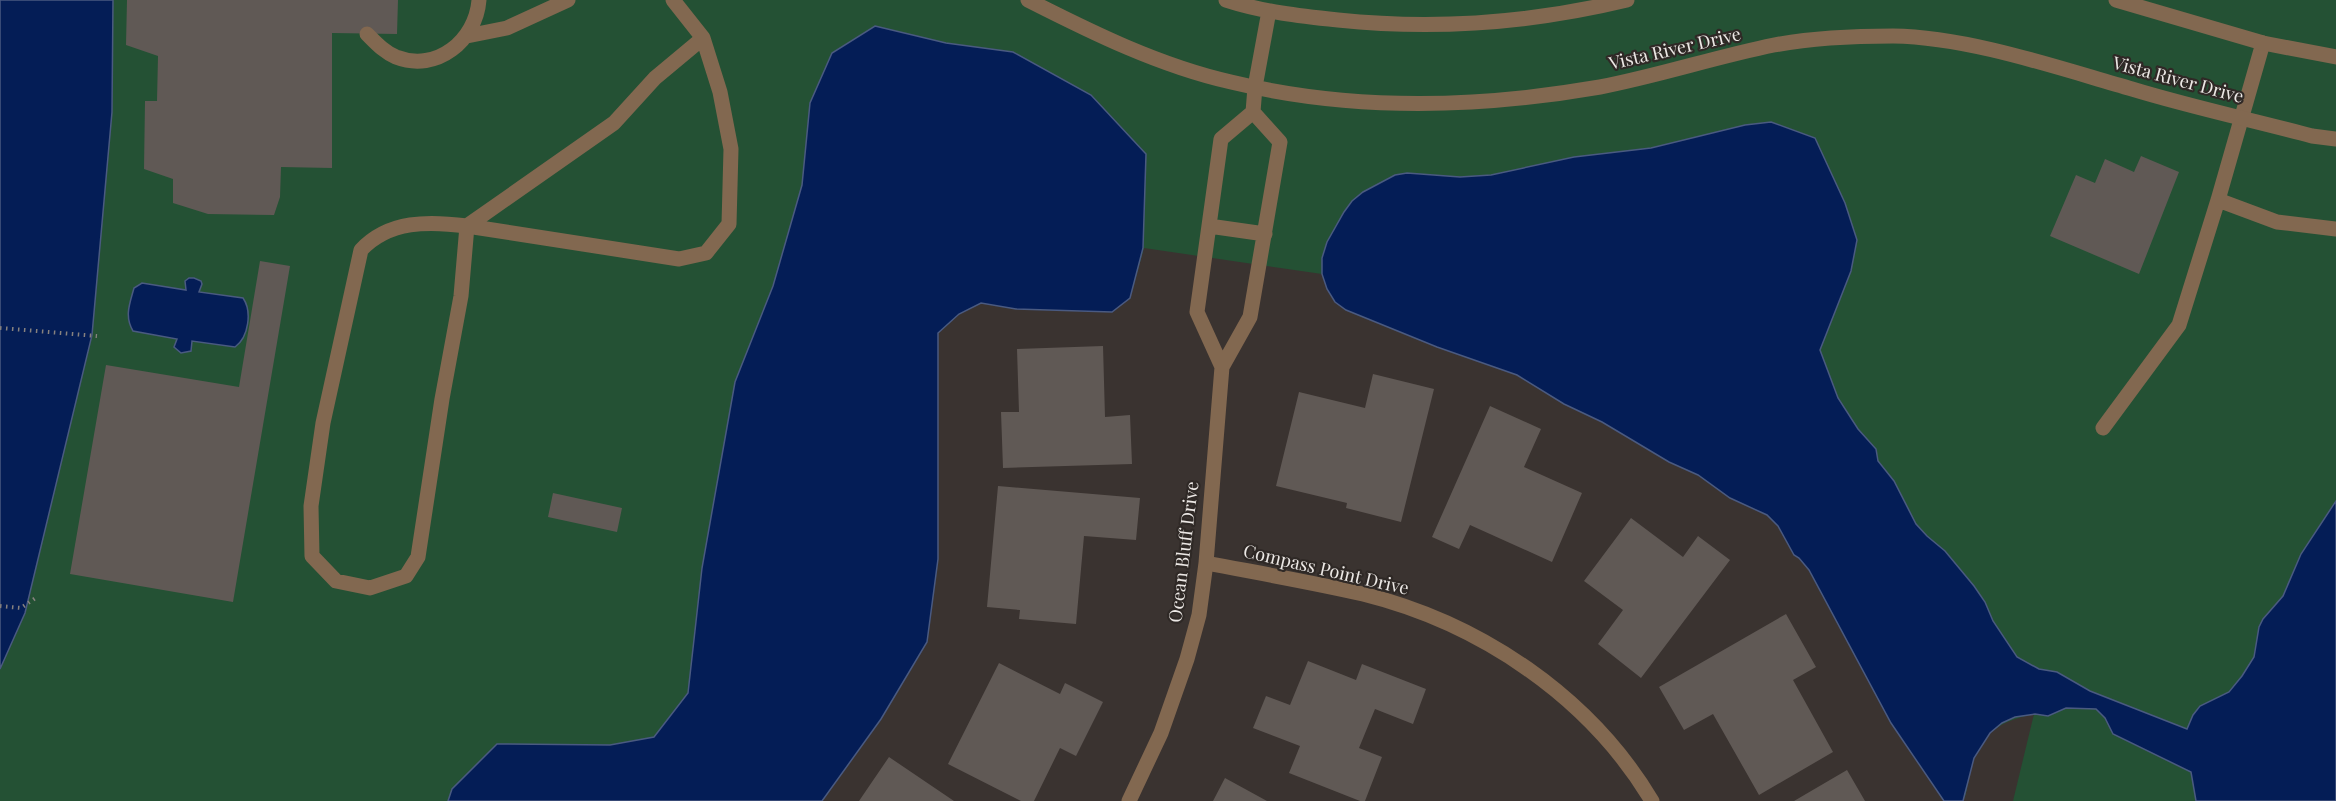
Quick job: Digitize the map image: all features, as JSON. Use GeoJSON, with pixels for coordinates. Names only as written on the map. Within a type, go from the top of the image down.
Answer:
{"type":"FeatureCollection","features":[{"type":"Feature","properties":{"kind":"street"},"geometry":{"type":"LineString","coordinates":[[367,34],[380,48],[397,57],[417,61],[436,58],[453,50],[467,36],[476,20],[479,0]]}},
{"type":"Feature","properties":{"kind":"street"},"geometry":{"type":"LineString","coordinates":[[467,36],[507,28],[568,0]]}},
{"type":"Feature","properties":{"kind":"street"},"geometry":{"type":"LineString","coordinates":[[467,226],[461,296],[441,399],[418,557],[406,576],[370,588],[336,581],[312,556],[311,506],[323,423],[361,250],[373,237],[395,228],[431,221],[467,226],[679,259],[706,253],[729,224],[731,149],[720,92],[703,38],[673,0]]}},
{"type":"Feature","properties":{"kind":"street","name":"Vista River Drive"},"geometry":{"type":"LineString","coordinates":[[1028,0],[1078,26],[1160,60],[1229,82],[1282,93],[1356,101],[1436,103],[1521,99],[1603,86],[1775,45],[1816,40],[1894,36],[1949,42],[2042,63],[2136,91],[2312,136],[2336,139]]}},
{"type":"Feature","properties":{"kind":"street"},"geometry":{"type":"LineString","coordinates":[[1226,0],[1269,11],[1376,24],[1467,24],[1544,17],[1627,0]]}},
{"type":"Feature","properties":{"kind":"street"},"geometry":{"type":"LineString","coordinates":[[2116,0],[2263,43],[2336,57]]}},
{"type":"Feature","properties":{"kind":"street"},"geometry":{"type":"LineString","coordinates":[[1253,111],[1255,87],[1269,11]]}},
{"type":"Feature","properties":{"kind":"street"},"geometry":{"type":"LineString","coordinates":[[467,226],[614,123],[655,78],[703,38]]}},
{"type":"Feature","properties":{"kind":"street"},"geometry":{"type":"LineString","coordinates":[[2103,428],[2179,325],[2263,43]]}},
{"type":"Feature","properties":{"kind":"street","name":"Ocean Bluff Drive"},"geometry":{"type":"LineString","coordinates":[[1129,801],[1161,733],[1187,659],[1199,615],[1206,563],[1222,367],[1250,317],[1280,142],[1253,111],[1221,139],[1197,312],[1222,367]]}},
{"type":"Feature","properties":{"kind":"street"},"geometry":{"type":"LineString","coordinates":[[2218,200],[2277,222],[2336,229]]}},
{"type":"Feature","properties":{"kind":"street"},"geometry":{"type":"LineString","coordinates":[[1209,226],[1265,234]]}},
{"type":"Feature","properties":{"kind":"street","name":"Compass Point Drive"},"geometry":{"type":"LineString","coordinates":[[1206,563],[1363,594],[1443,620],[1480,639],[1515,659],[1548,683],[1575,707],[1610,743],[1652,801]]}},
{"type":"Feature","properties":{"kind":"path"},"geometry":{"type":"LineString","coordinates":[[0,328],[97,336]]}},
{"type":"Feature","properties":{"kind":"path"},"geometry":{"type":"LineString","coordinates":[[0,606],[21,608],[37,597]]}},
{"type":"Feature","properties":{"kind":"green space"},"geometry":{"type":"Polygon","coordinates":[[[113,0],[2336,0],[2336,801],[2013,801],[2034,714],[2010,721],[1991,732],[1983,740],[1972,760],[1963,801],[1944,801],[1891,723],[1809,570],[1794,555],[1778,526],[1767,515],[1730,498],[1698,475],[1669,462],[1602,422],[1564,404],[1517,375],[1437,347],[1346,310],[1331,294],[1322,274],[1144,248],[1130,298],[1112,312],[1016,309],[981,303],[959,314],[938,333],[938,559],[927,642],[881,719],[822,801],[0,801],[0,669],[25,613],[92,335],[112,112],[113,0]]]}},
{"type":"Feature","properties":{"kind":"water"},"geometry":{"type":"Polygon","coordinates":[[[0,0],[113,0],[112,112],[92,335],[25,613],[0,669],[0,0]]]}},
{"type":"Feature","properties":{"kind":"water"},"geometry":{"type":"Polygon","coordinates":[[[875,26],[946,43],[1013,52],[1091,95],[1146,154],[1143,248],[1130,298],[1112,312],[1016,309],[981,303],[959,314],[938,333],[938,559],[927,642],[881,719],[822,801],[448,801],[452,789],[497,744],[610,745],[654,737],[688,693],[702,568],[735,382],[773,286],[802,185],[810,103],[832,53],[875,26]]]}},
{"type":"Feature","properties":{"kind":"water"},"geometry":{"type":"Polygon","coordinates":[[[1771,122],[1815,138],[1845,203],[1857,240],[1851,271],[1820,350],[1838,398],[1858,429],[1876,449],[1878,461],[1894,481],[1916,524],[1945,551],[1974,586],[1985,602],[1993,621],[2017,657],[2039,669],[2057,672],[2090,691],[2187,729],[2200,706],[2229,692],[2242,676],[2254,657],[2259,627],[2263,619],[2283,596],[2301,554],[2336,501],[2336,801],[2196,801],[2191,772],[2113,734],[2105,718],[2096,709],[2066,708],[2048,716],[2035,714],[2015,717],[2002,723],[1990,733],[1974,758],[1963,801],[1944,801],[1891,723],[1809,570],[1794,555],[1778,526],[1767,515],[1730,498],[1698,475],[1669,462],[1602,422],[1564,404],[1517,375],[1437,347],[1346,310],[1335,302],[1327,289],[1322,274],[1322,258],[1327,242],[1344,212],[1363,192],[1395,175],[1407,173],[1460,177],[1491,175],[1574,157],[1651,148],[1745,125],[1771,122]]]}},
{"type":"Feature","properties":{"kind":"water"},"geometry":{"type":"Polygon","coordinates":[[[189,278],[201,281],[199,292],[243,298],[248,310],[248,324],[240,343],[235,347],[192,341],[191,351],[181,353],[174,347],[177,339],[133,331],[128,315],[134,288],[142,283],[186,290],[185,281],[189,278]]]}},
{"type":"Feature","properties":{"kind":"building"},"geometry":{"type":"Polygon","coordinates":[[[127,0],[398,0],[397,34],[332,33],[332,168],[281,167],[280,197],[274,215],[208,214],[173,203],[173,179],[144,169],[145,101],[157,101],[158,56],[126,45],[127,0]]]}},
{"type":"Feature","properties":{"kind":"building"},"geometry":{"type":"Polygon","coordinates":[[[2141,156],[2179,172],[2139,274],[2050,236],[2076,175],[2095,183],[2105,159],[2134,172],[2141,156]]]}},
{"type":"Feature","properties":{"kind":"building"},"geometry":{"type":"Polygon","coordinates":[[[260,261],[290,266],[233,602],[70,574],[106,365],[239,387],[260,261]]]}},
{"type":"Feature","properties":{"kind":"building"},"geometry":{"type":"Polygon","coordinates":[[[1103,346],[1105,417],[1130,415],[1132,464],[1003,468],[1001,412],[1019,412],[1017,349],[1103,346]]]}},
{"type":"Feature","properties":{"kind":"building"},"geometry":{"type":"Polygon","coordinates":[[[1373,374],[1434,389],[1401,522],[1346,508],[1347,503],[1276,486],[1299,392],[1365,408],[1373,374]]]}},
{"type":"Feature","properties":{"kind":"building"},"geometry":{"type":"Polygon","coordinates":[[[1490,406],[1541,429],[1524,467],[1582,493],[1552,562],[1470,525],[1459,549],[1432,537],[1490,406]]]}},
{"type":"Feature","properties":{"kind":"building"},"geometry":{"type":"Polygon","coordinates":[[[998,486],[1140,498],[1136,540],[1084,536],[1076,624],[1019,619],[1020,610],[987,607],[998,486]]]}},
{"type":"Feature","properties":{"kind":"building"},"geometry":{"type":"Polygon","coordinates":[[[553,493],[622,508],[617,532],[548,517],[553,493]]]}},
{"type":"Feature","properties":{"kind":"building"},"geometry":{"type":"Polygon","coordinates":[[[1631,518],[1683,557],[1698,536],[1730,560],[1641,678],[1598,644],[1623,610],[1584,581],[1631,518]]]}},
{"type":"Feature","properties":{"kind":"building"},"geometry":{"type":"Polygon","coordinates":[[[1786,614],[1816,667],[1793,680],[1833,752],[1759,795],[1713,714],[1684,730],[1659,687],[1786,614]]]}},
{"type":"Feature","properties":{"kind":"building"},"geometry":{"type":"Polygon","coordinates":[[[1308,661],[1356,680],[1362,664],[1426,689],[1413,724],[1375,709],[1359,748],[1382,757],[1365,801],[1289,773],[1300,746],[1253,728],[1266,696],[1290,705],[1308,661]]]}},
{"type":"Feature","properties":{"kind":"building"},"geometry":{"type":"Polygon","coordinates":[[[999,663],[1060,694],[1065,683],[1103,702],[1076,756],[1060,748],[1034,801],[1021,801],[948,764],[999,663]]]}},
{"type":"Feature","properties":{"kind":"building"},"geometry":{"type":"Polygon","coordinates":[[[889,757],[954,801],[859,801],[889,757]]]}},
{"type":"Feature","properties":{"kind":"building"},"geometry":{"type":"Polygon","coordinates":[[[1847,770],[1865,801],[1794,801],[1847,770]]]}},
{"type":"Feature","properties":{"kind":"building"},"geometry":{"type":"Polygon","coordinates":[[[1225,778],[1267,801],[1213,801],[1225,778]]]}}]}
